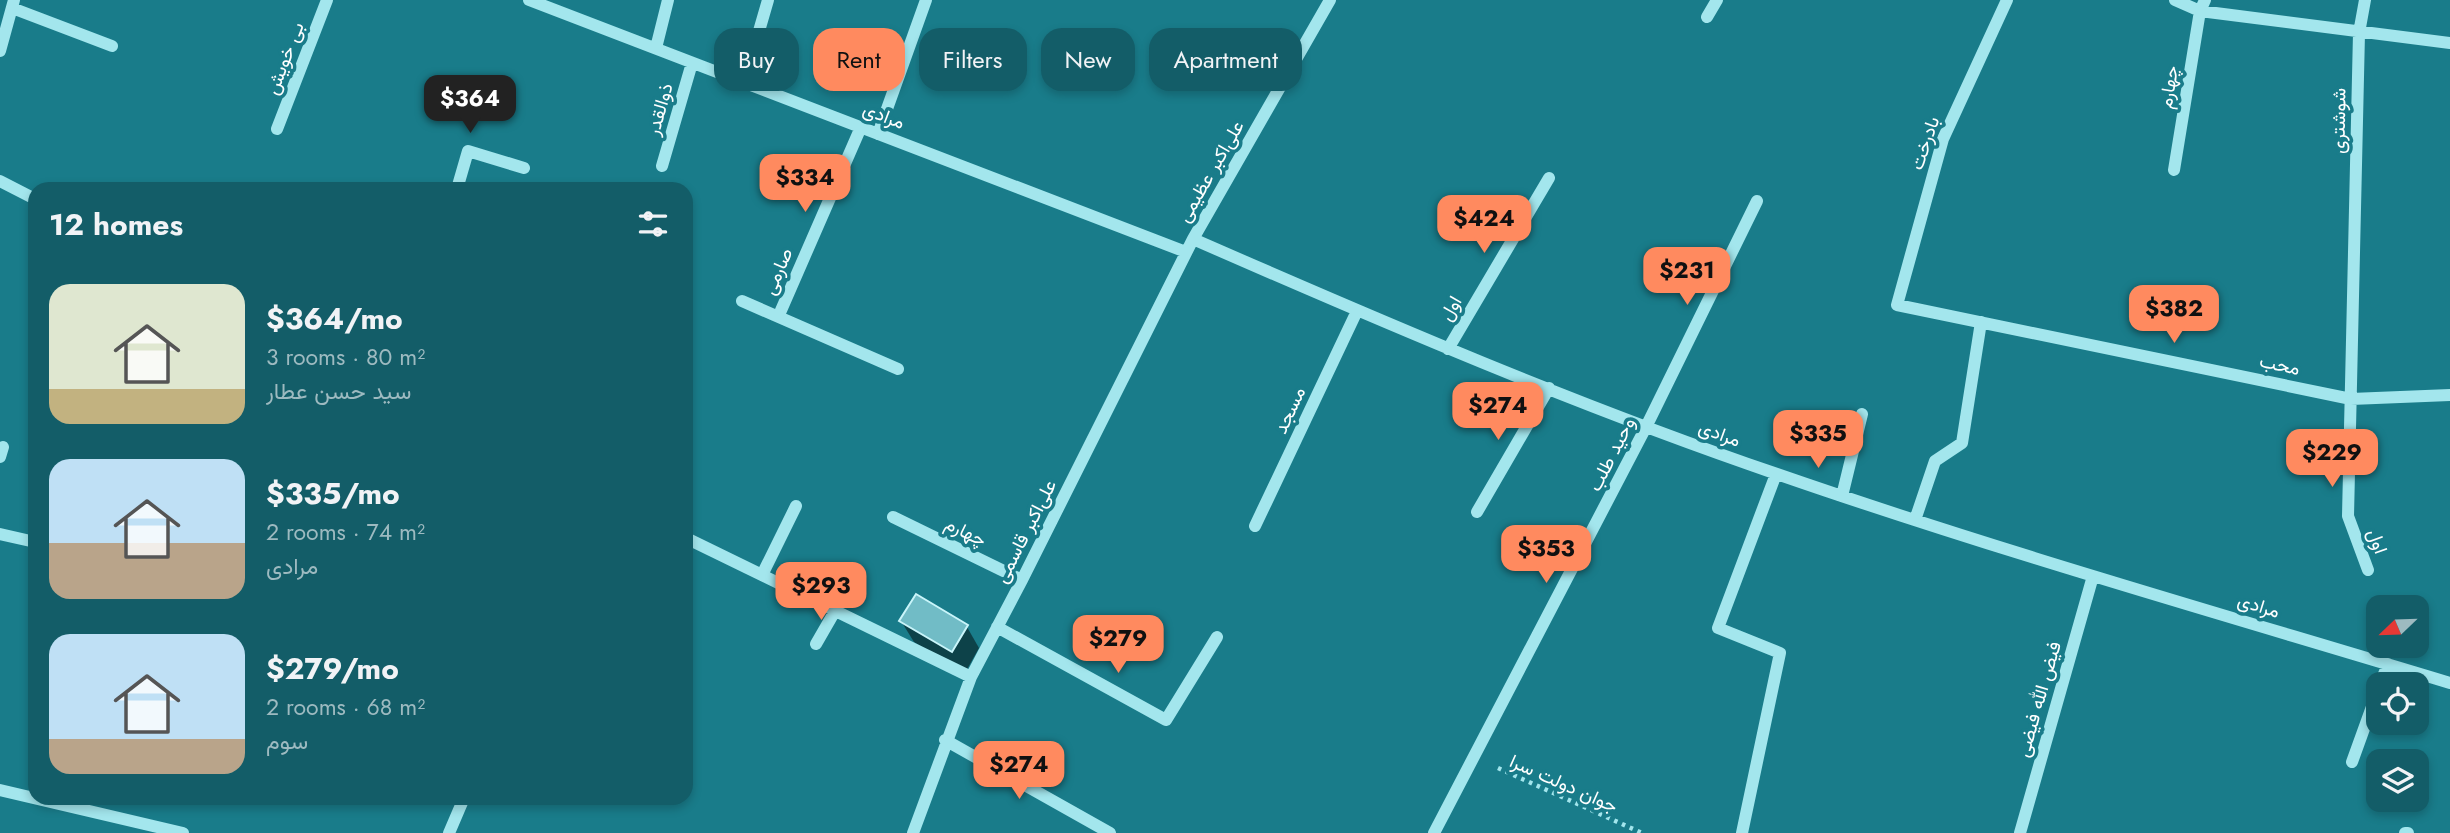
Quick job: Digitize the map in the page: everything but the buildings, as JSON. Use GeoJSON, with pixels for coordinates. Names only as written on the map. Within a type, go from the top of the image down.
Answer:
{"type":"FeatureCollection","features":[{"type":"Feature","properties":{"kind":"street","name":"بی خویش"},"geometry":{"type":"LineString","coordinates":[[277,129],[327,0]]}},
{"type":"Feature","properties":{"kind":"street","name":"مرادی"},"geometry":{"type":"LineString","coordinates":[[529,0],[714,71]]}},
{"type":"Feature","properties":{"kind":"street"},"geometry":{"type":"LineString","coordinates":[[656,48],[668,0]]}},
{"type":"Feature","properties":{"kind":"street"},"geometry":{"type":"LineString","coordinates":[[760,28],[768,0]]}},
{"type":"Feature","properties":{"kind":"street"},"geometry":{"type":"LineString","coordinates":[[878,134],[926,0]]}},
{"type":"Feature","properties":{"kind":"street","name":"علی‌اکبر عظیمی"},"geometry":{"type":"LineString","coordinates":[[1186,252],[1330,0]]}},
{"type":"Feature","properties":{"kind":"street"},"geometry":{"type":"LineString","coordinates":[[1707,17],[1717,0]]}},
{"type":"Feature","properties":{"kind":"street","name":"بادرخت"},"geometry":{"type":"LineString","coordinates":[[1897,305],[1943,139],[2007,0]]}},
{"type":"Feature","properties":{"kind":"street"},"geometry":{"type":"LineString","coordinates":[[2175,0],[2360,33],[2450,43]]}},
{"type":"Feature","properties":{"kind":"street","name":"شوشتری"},"geometry":{"type":"LineString","coordinates":[[2351,399],[2360,33],[2365,0]]}},
{"type":"Feature","properties":{"kind":"street"},"geometry":{"type":"LineString","coordinates":[[0,51],[13,4],[112,46]]}},
{"type":"Feature","properties":{"kind":"street","name":"چهارم"},"geometry":{"type":"LineString","coordinates":[[2174,170],[2203,6]]}},
{"type":"Feature","properties":{"kind":"street","name":"ذوالقدر"},"geometry":{"type":"LineString","coordinates":[[662,166],[692,63]]}},
{"type":"Feature","properties":{"kind":"street","name":"مرادی"},"geometry":{"type":"LineString","coordinates":[[765,91],[1186,252]]}},
{"type":"Feature","properties":{"kind":"street","name":"صارمی"},"geometry":{"type":"LineString","coordinates":[[779,315],[861,127]]}},
{"type":"Feature","properties":{"kind":"street"},"geometry":{"type":"LineString","coordinates":[[459,182],[468,151],[524,168]]}},
{"type":"Feature","properties":{"kind":"street","name":"اول"},"geometry":{"type":"LineString","coordinates":[[1448,349],[1549,178]]}},
{"type":"Feature","properties":{"kind":"street"},"geometry":{"type":"LineString","coordinates":[[0,181],[28,195]]}},
{"type":"Feature","properties":{"kind":"street","name":"وحید طلب"},"geometry":{"type":"LineString","coordinates":[[1434,833],[1646,427],[1757,201]]}},
{"type":"Feature","properties":{"kind":"street","name":"مرادی"},"geometry":{"type":"LineString","coordinates":[[1193,239],[1448,349],[1646,427],[1776,474],[2093,576],[2450,683]]}},
{"type":"Feature","properties":{"kind":"street","name":"علی‌اکبر قاسمی"},"geometry":{"type":"LineString","coordinates":[[913,833],[945,740],[971,677],[1023,580],[1186,252]]}},
{"type":"Feature","properties":{"kind":"street","name":"صارمی"},"geometry":{"type":"LineString","coordinates":[[742,301],[898,369]]}},
{"type":"Feature","properties":{"kind":"street","name":"محب"},"geometry":{"type":"LineString","coordinates":[[1897,305],[2351,399],[2450,395]]}},
{"type":"Feature","properties":{"kind":"street","name":"مسجد"},"geometry":{"type":"LineString","coordinates":[[1255,526],[1357,311]]}},
{"type":"Feature","properties":{"kind":"street"},"geometry":{"type":"LineString","coordinates":[[1914,520],[1935,461],[1962,443],[1981,322]]}},
{"type":"Feature","properties":{"kind":"street"},"geometry":{"type":"LineString","coordinates":[[1477,512],[1549,388]]}},
{"type":"Feature","properties":{"kind":"street","name":"اول"},"geometry":{"type":"LineString","coordinates":[[2351,399],[2348,516],[2368,570]]}},
{"type":"Feature","properties":{"kind":"street"},"geometry":{"type":"LineString","coordinates":[[1842,496],[1861,414]]}},
{"type":"Feature","properties":{"kind":"street"},"geometry":{"type":"LineString","coordinates":[[1742,833],[1780,653],[1718,628],[1776,474]]}},
{"type":"Feature","properties":{"kind":"street"},"geometry":{"type":"LineString","coordinates":[[761,575],[796,506]]}},
{"type":"Feature","properties":{"kind":"street","name":"چهارم"},"geometry":{"type":"LineString","coordinates":[[893,517],[1023,580]]}},
{"type":"Feature","properties":{"kind":"street"},"geometry":{"type":"LineString","coordinates":[[0,534],[28,540]]}},
{"type":"Feature","properties":{"kind":"street"},"geometry":{"type":"LineString","coordinates":[[693,541],[971,677]]}},
{"type":"Feature","properties":{"kind":"street","name":"فیض الله فیضی"},"geometry":{"type":"LineString","coordinates":[[2020,833],[2093,576]]}},
{"type":"Feature","properties":{"kind":"street"},"geometry":{"type":"LineString","coordinates":[[816,644],[835,611]]}},
{"type":"Feature","properties":{"kind":"street"},"geometry":{"type":"LineString","coordinates":[[997,627],[1166,720],[1217,637]]}},
{"type":"Feature","properties":{"kind":"street"},"geometry":{"type":"LineString","coordinates":[[2385,672],[2388,664]]}},
{"type":"Feature","properties":{"kind":"street"},"geometry":{"type":"LineString","coordinates":[[2351,762],[2366,722]]}},
{"type":"Feature","properties":{"kind":"street"},"geometry":{"type":"LineString","coordinates":[[945,740],[1110,833]]}},
{"type":"Feature","properties":{"kind":"street"},"geometry":{"type":"LineString","coordinates":[[0,790],[28,797]]}},
{"type":"Feature","properties":{"kind":"street"},"geometry":{"type":"LineString","coordinates":[[64,805],[183,833]]}},
{"type":"Feature","properties":{"kind":"street"},"geometry":{"type":"LineString","coordinates":[[449,833],[461,805]]}},
{"type":"Feature","properties":{"kind":"path","name":"جوان دولت سرا"},"geometry":{"type":"LineString","coordinates":[[1475,758],[1642,833]]}}]}
